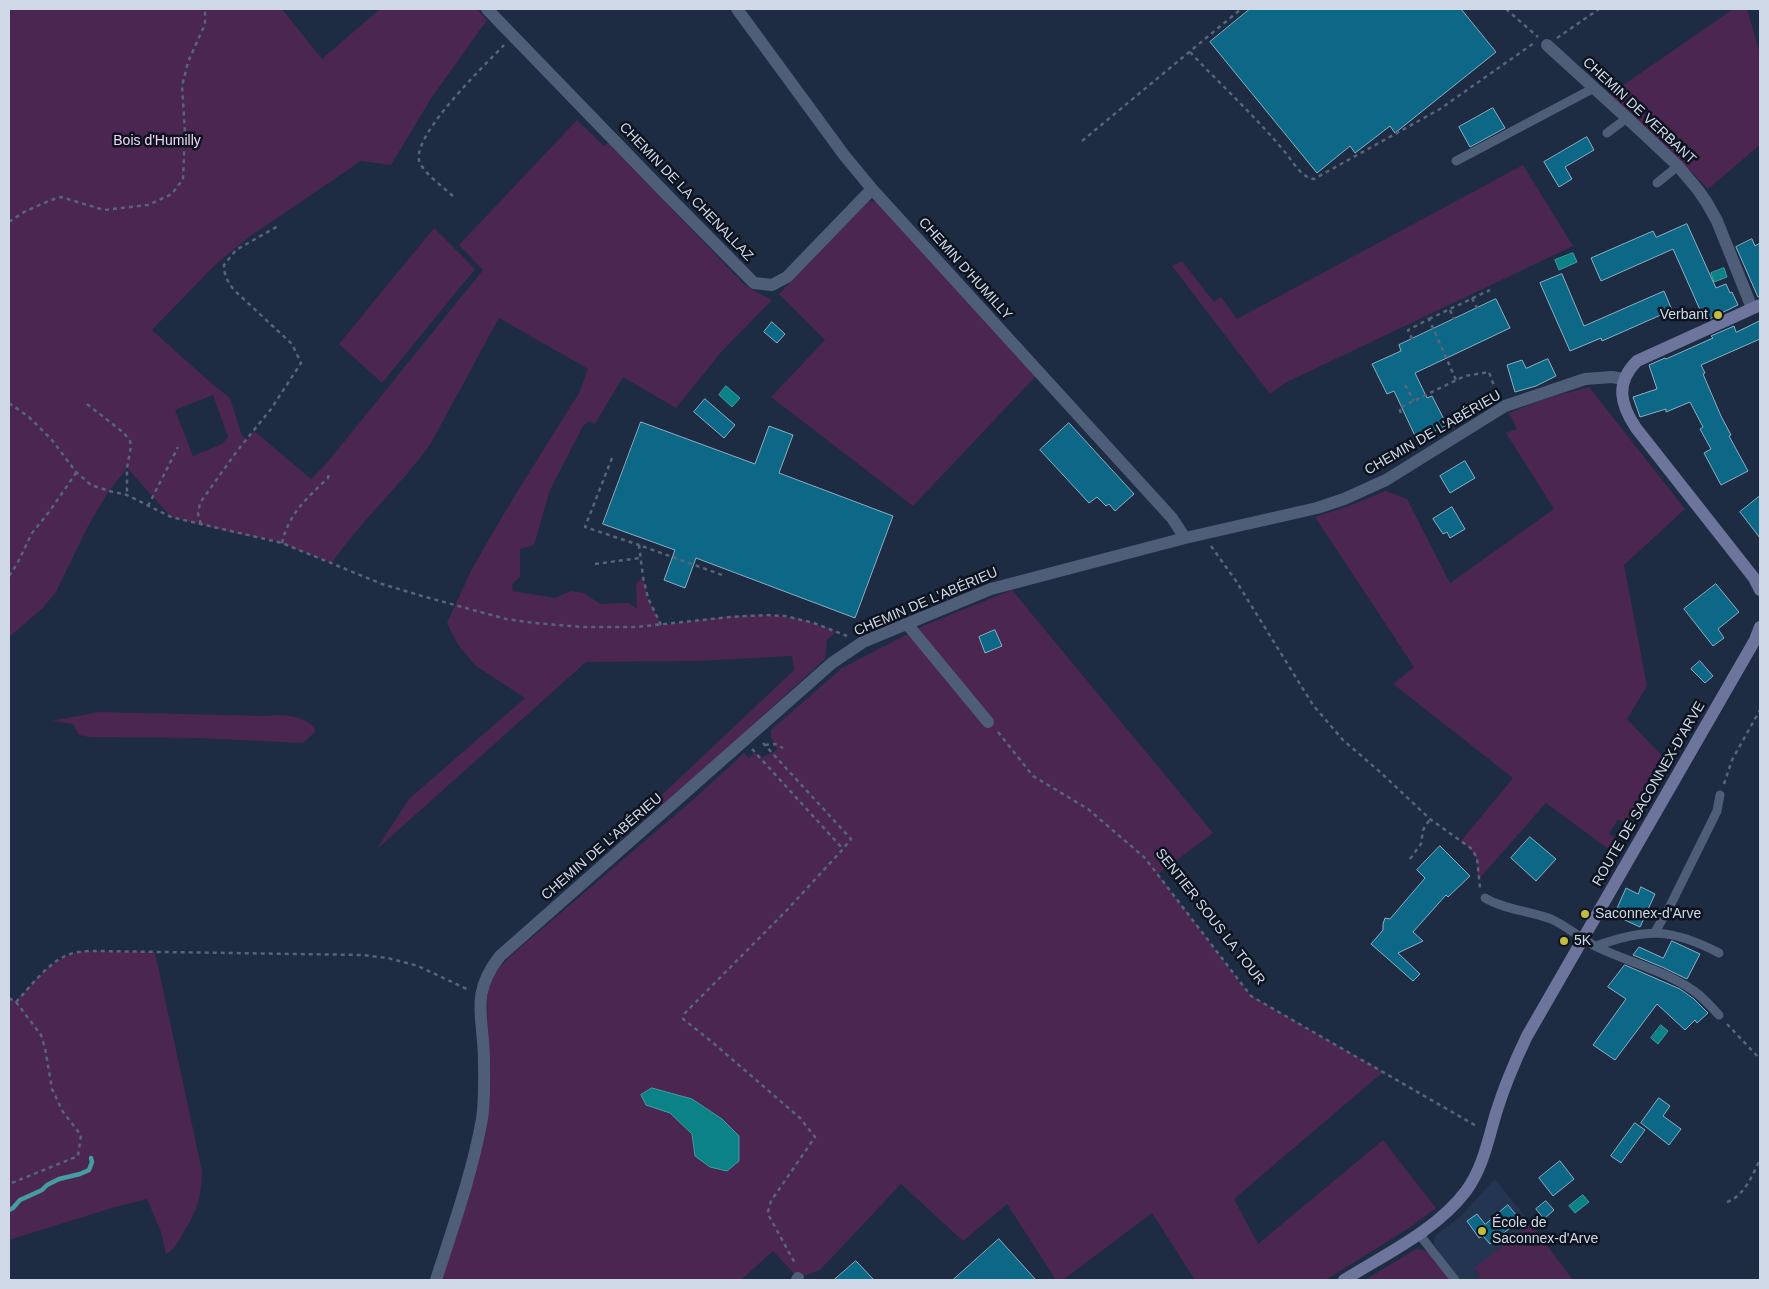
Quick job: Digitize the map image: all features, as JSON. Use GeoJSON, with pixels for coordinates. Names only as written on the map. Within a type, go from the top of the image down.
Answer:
{"type":"FeatureCollection","features":[{"type":"Feature","properties":{"kind":"street","name":"CHEMIN DE LA CHENALLAZ"},"geometry":{"type":"LineString","coordinates":[[488,9],[754,283],[772,286],[787,277],[872,189]]}},
{"type":"Feature","properties":{"kind":"street","name":"CHEMIN D'HUMILLY"},"geometry":{"type":"LineString","coordinates":[[737,9],[844,155],[872,189],[1172,518],[1185,538]]}},
{"type":"Feature","properties":{"kind":"street","name":"CHEMIN DE VERBANT"},"geometry":{"type":"LineString","coordinates":[[1543,42],[1678,166],[1707,203],[1756,306]]}},
{"type":"Feature","properties":{"kind":"street"},"geometry":{"type":"LineString","coordinates":[[1756,306],[1644,357],[1632,366],[1624,379],[1621,394],[1630,420],[1754,578],[1760,590]]}},
{"type":"Feature","properties":{"kind":"street","name":"CHEMIN DE L'ABÉRIEU"},"geometry":{"type":"LineString","coordinates":[[436,1280],[455,1223],[472,1163],[482,1118],[484,1063],[480,1026],[481,994],[485,979],[500,956],[832,664],[863,642],[990,589],[1185,538],[1317,508],[1344,499],[1386,480],[1504,406],[1585,379],[1612,376],[1624,379]]}},
{"type":"Feature","properties":{"kind":"street"},"geometry":{"type":"LineString","coordinates":[[907,624],[976,710],[988,722]]}},
{"type":"Feature","properties":{"kind":"street","name":"ROUTE DE SACONNEX-D'ARVE"},"geometry":{"type":"LineString","coordinates":[[1344,1280],[1419,1234],[1448,1211],[1466,1191],[1479,1168],[1502,1093],[1523,1043],[1755,640],[1760,627]]}},
{"type":"Feature","properties":{"kind":"lane"},"geometry":{"type":"LineString","coordinates":[[1456,161],[1594,88]]}},
{"type":"Feature","properties":{"kind":"lane"},"geometry":{"type":"LineString","coordinates":[[1607,133],[1627,118]]}},
{"type":"Feature","properties":{"kind":"lane"},"geometry":{"type":"LineString","coordinates":[[1656,184],[1678,166]]}},
{"type":"Feature","properties":{"kind":"lane"},"geometry":{"type":"LineString","coordinates":[[1655,932],[1717,811],[1720,795]]}},
{"type":"Feature","properties":{"kind":"lane"},"geometry":{"type":"LineString","coordinates":[[1486,898],[1493,903],[1553,920],[1596,946],[1687,986],[1720,1015]]}},
{"type":"Feature","properties":{"kind":"lane"},"geometry":{"type":"LineString","coordinates":[[1596,946],[1618,938],[1655,932],[1669,933],[1682,937],[1699,943],[1719,954]]}},
{"type":"Feature","properties":{"kind":"lane"},"geometry":{"type":"LineString","coordinates":[[1419,1234],[1455,1280]]}},
{"type":"Feature","properties":{"kind":"path"},"geometry":{"type":"LineString","coordinates":[[9,222],[24,212],[61,197],[104,210],[148,205],[172,194],[183,179],[185,132],[182,86],[188,62],[205,24],[204,9]]}},
{"type":"Feature","properties":{"kind":"path"},"geometry":{"type":"LineString","coordinates":[[1082,141],[1241,9]]}},
{"type":"Feature","properties":{"kind":"path"},"geometry":{"type":"LineString","coordinates":[[1506,9],[1543,42]]}},
{"type":"Feature","properties":{"kind":"path"},"geometry":{"type":"LineString","coordinates":[[1190,52],[1266,130],[1301,173],[1306,178],[1314,179],[1440,110],[1503,65],[1599,9]]}},
{"type":"Feature","properties":{"kind":"path"},"geometry":{"type":"LineString","coordinates":[[453,196],[423,168],[419,160],[422,142],[444,110],[514,35]]}},
{"type":"Feature","properties":{"kind":"path"},"geometry":{"type":"LineString","coordinates":[[201,524],[198,514],[200,503],[271,409],[301,363],[292,344],[234,290],[224,273],[224,265],[236,250],[278,226]]}},
{"type":"Feature","properties":{"kind":"path"},"geometry":{"type":"LineString","coordinates":[[1412,339],[1408,330],[1490,290]]}},
{"type":"Feature","properties":{"kind":"path"},"geometry":{"type":"LineString","coordinates":[[1472,298],[1477,308]]}},
{"type":"Feature","properties":{"kind":"path"},"geometry":{"type":"LineString","coordinates":[[1450,310],[1454,319]]}},
{"type":"Feature","properties":{"kind":"path"},"geometry":{"type":"LineString","coordinates":[[1429,319],[1456,380]]}},
{"type":"Feature","properties":{"kind":"path"},"geometry":{"type":"LineString","coordinates":[[1401,413],[1399,408],[1466,376],[1488,372],[1494,386]]}},
{"type":"Feature","properties":{"kind":"path"},"geometry":{"type":"LineString","coordinates":[[1405,385],[1414,401]]}},
{"type":"Feature","properties":{"kind":"path"},"geometry":{"type":"LineString","coordinates":[[9,403],[29,417],[52,440],[76,472],[91,485],[127,494],[171,517],[282,543],[382,584],[506,619],[583,627],[661,625],[730,617],[785,616],[814,623],[863,642]]}},
{"type":"Feature","properties":{"kind":"path"},"geometry":{"type":"LineString","coordinates":[[87,404],[124,433],[130,440],[127,494]]}},
{"type":"Feature","properties":{"kind":"path"},"geometry":{"type":"LineString","coordinates":[[148,506],[178,447]]}},
{"type":"Feature","properties":{"kind":"path"},"geometry":{"type":"LineString","coordinates":[[612,458],[585,526],[724,576]]}},
{"type":"Feature","properties":{"kind":"path"},"geometry":{"type":"LineString","coordinates":[[9,576],[32,534],[76,472]]}},
{"type":"Feature","properties":{"kind":"path"},"geometry":{"type":"LineString","coordinates":[[282,543],[290,520],[298,508],[328,478],[329,473]]}},
{"type":"Feature","properties":{"kind":"path"},"geometry":{"type":"LineString","coordinates":[[1208,543],[1236,581],[1324,720],[1343,740],[1430,819],[1472,850],[1477,858],[1481,891],[1486,898]]}},
{"type":"Feature","properties":{"kind":"path"},"geometry":{"type":"LineString","coordinates":[[639,545],[643,578],[648,598],[661,625]]}},
{"type":"Feature","properties":{"kind":"path"},"geometry":{"type":"LineString","coordinates":[[595,564],[640,558]]}},
{"type":"Feature","properties":{"kind":"path"},"geometry":{"type":"LineString","coordinates":[[1720,795],[1732,760],[1760,710]]}},
{"type":"Feature","properties":{"kind":"path","name":"SENTIER SOUS LA TOUR"},"geometry":{"type":"LineString","coordinates":[[988,722],[1004,738],[1033,776],[1088,809],[1145,858],[1251,996],[1490,1134]]}},
{"type":"Feature","properties":{"kind":"path"},"geometry":{"type":"LineString","coordinates":[[744,741],[843,849]]}},
{"type":"Feature","properties":{"kind":"path"},"geometry":{"type":"LineString","coordinates":[[783,748],[775,744],[766,745],[851,839],[787,910],[685,1013],[682,1019],[711,1041],[800,1118],[815,1137],[769,1206],[770,1216],[799,1270],[798,1279]]}},
{"type":"Feature","properties":{"kind":"path"},"geometry":{"type":"LineString","coordinates":[[1410,859],[1421,844],[1423,830],[1430,819]]}},
{"type":"Feature","properties":{"kind":"path"},"geometry":{"type":"LineString","coordinates":[[16,1002],[52,964],[60,959],[71,954],[98,951],[362,955],[388,958],[418,966],[481,994]]}},
{"type":"Feature","properties":{"kind":"path"},"geometry":{"type":"LineString","coordinates":[[9,998],[16,1002],[41,1035],[52,1089],[63,1112],[81,1135],[78,1156],[9,1184]]}},
{"type":"Feature","properties":{"kind":"path"},"geometry":{"type":"LineString","coordinates":[[1720,1015],[1760,1059]]}},
{"type":"Feature","properties":{"kind":"path"},"geometry":{"type":"LineString","coordinates":[[1727,1202],[1735,1200],[1760,1159]]}},
{"type":"Feature","properties":{"kind":"shaded area"},"geometry":{"type":"Polygon","coordinates":[[[1573,253],[1577,262],[1559,270],[1555,260],[1573,253]]]}},
{"type":"Feature","properties":{"kind":"shaded area"},"geometry":{"type":"Polygon","coordinates":[[[1724,268],[1727,277],[1714,282],[1711,273],[1724,268]]]}},
{"type":"Feature","properties":{"kind":"shaded area"},"geometry":{"type":"Polygon","coordinates":[[[726,386],[740,398],[732,407],[719,395],[726,386]]]}},
{"type":"Feature","properties":{"kind":"shaded area"},"geometry":{"type":"Polygon","coordinates":[[[1661,1025],[1668,1031],[1658,1044],[1651,1038],[1661,1025]]]}},
{"type":"Feature","properties":{"kind":"shaded area"},"geometry":{"type":"Polygon","coordinates":[[[652,1088],[692,1099],[722,1119],[739,1136],[739,1161],[727,1171],[710,1167],[695,1156],[692,1134],[670,1113],[646,1105],[641,1095],[652,1088]]]}},
{"type":"Feature","properties":{"kind":"shaded area","name":"École de Saconnex-d'Arve"},"geometry":{"type":"Polygon","coordinates":[[[1495,1179],[1531,1224],[1474,1269],[1480,1276],[1474,1280],[1460,1280],[1434,1245],[1434,1240],[1436,1235],[1461,1216],[1495,1179]]]}},
{"type":"Feature","properties":{"kind":"shaded area"},"geometry":{"type":"Polygon","coordinates":[[[1583,1195],[1589,1202],[1575,1213],[1569,1206],[1583,1195]]]}},
{"type":"Feature","properties":{"kind":"green space","name":"Bois d'Humilly"},"geometry":{"type":"Polygon","coordinates":[[[9,9],[282,9],[322,59],[380,9],[477,9],[487,20],[432,97],[391,165],[361,161],[249,237],[217,263],[152,330],[230,398],[242,436],[248,439],[254,431],[311,479],[326,464],[483,270],[459,245],[577,120],[604,146],[608,143],[747,287],[772,300],[722,351],[676,408],[623,377],[595,424],[589,421],[583,426],[550,490],[534,545],[520,549],[520,577],[512,584],[513,591],[555,598],[571,591],[584,593],[600,604],[629,603],[637,609],[636,584],[643,577],[648,598],[661,625],[730,616],[765,615],[799,619],[836,632],[827,640],[825,659],[664,806],[648,808],[794,670],[792,656],[700,661],[586,662],[376,850],[409,799],[525,698],[476,666],[458,645],[447,623],[471,571],[517,492],[579,393],[588,369],[499,318],[431,443],[407,474],[355,532],[332,563],[272,540],[233,533],[171,517],[127,468],[109,491],[88,526],[56,592],[43,608],[9,637],[9,9]],[[213,395],[175,410],[193,456],[222,444],[228,437],[213,395]]]}},
{"type":"Feature","properties":{"kind":"green space"},"geometry":{"type":"Polygon","coordinates":[[[1733,9],[1747,9],[1760,54],[1760,145],[1708,189],[1678,158],[1609,95],[1733,9]]]}},
{"type":"Feature","properties":{"kind":"green space"},"geometry":{"type":"Polygon","coordinates":[[[1523,165],[1573,246],[1285,383],[1270,394],[1172,266],[1182,261],[1214,302],[1221,297],[1237,319],[1523,165]]]}},
{"type":"Feature","properties":{"kind":"green space"},"geometry":{"type":"Polygon","coordinates":[[[868,201],[876,202],[1036,376],[913,506],[771,397],[825,340],[779,294],[868,201]]]}},
{"type":"Feature","properties":{"kind":"green space"},"geometry":{"type":"Polygon","coordinates":[[[434,228],[475,269],[382,383],[339,344],[434,228]]]}},
{"type":"Feature","properties":{"kind":"green space"},"geometry":{"type":"Polygon","coordinates":[[[1589,387],[1685,509],[1624,565],[1647,686],[1627,719],[1664,758],[1627,824],[1618,819],[1609,834],[1619,840],[1611,851],[1546,803],[1478,880],[1478,867],[1475,858],[1461,841],[1513,778],[1393,684],[1414,667],[1315,517],[1349,506],[1385,491],[1407,499],[1450,583],[1554,509],[1506,433],[1517,429],[1509,413],[1545,399],[1589,387]]]}},
{"type":"Feature","properties":{"kind":"green space"},"geometry":{"type":"Polygon","coordinates":[[[1012,590],[1213,833],[1158,874],[1241,984],[1251,996],[1383,1072],[1234,1199],[1258,1244],[1383,1140],[1436,1208],[1409,1228],[1326,1280],[1195,1280],[1152,1213],[1063,1280],[1056,1280],[1007,1204],[963,1241],[901,1184],[820,1270],[798,1278],[773,1251],[741,1280],[440,1280],[482,1148],[489,1111],[487,997],[496,972],[508,958],[695,798],[744,753],[749,758],[755,752],[760,758],[777,749],[771,737],[771,730],[842,668],[925,625],[1012,590]],[[652,1089],[670,1113],[693,1134],[695,1156],[722,1119],[692,1099],[652,1089]]]}},
{"type":"Feature","properties":{"kind":"green space"},"geometry":{"type":"Polygon","coordinates":[[[99,712],[285,715],[309,723],[314,727],[315,732],[303,743],[198,738],[89,737],[79,735],[73,724],[51,721],[99,712]]]}},
{"type":"Feature","properties":{"kind":"green space"},"geometry":{"type":"Polygon","coordinates":[[[84,951],[155,952],[202,1171],[200,1197],[195,1210],[176,1245],[166,1254],[161,1232],[147,1199],[9,1240],[9,998],[16,1001],[38,977],[54,964],[63,958],[84,951]]]}},
{"type":"Feature","properties":{"kind":"green space"},"geometry":{"type":"Polygon","coordinates":[[[1531,1224],[1573,1280],[1474,1280],[1480,1276],[1474,1268],[1531,1224]]]}},
{"type":"Feature","properties":{"kind":"green space"},"geometry":{"type":"Polygon","coordinates":[[[1416,1249],[1428,1252],[1450,1280],[1365,1280],[1416,1249]]]}},
{"type":"Feature","properties":{"kind":"building"},"geometry":{"type":"Polygon","coordinates":[[[1250,9],[1461,9],[1496,52],[1395,133],[1390,126],[1355,153],[1350,146],[1317,173],[1210,42],[1250,9]]]}},
{"type":"Feature","properties":{"kind":"building"},"geometry":{"type":"Polygon","coordinates":[[[1493,108],[1505,128],[1470,147],[1459,127],[1493,108]]]}},
{"type":"Feature","properties":{"kind":"building"},"geometry":{"type":"Polygon","coordinates":[[[1587,137],[1594,150],[1565,167],[1572,179],[1559,187],[1544,162],[1587,137]]]}},
{"type":"Feature","properties":{"kind":"building"},"geometry":{"type":"Polygon","coordinates":[[[1687,224],[1716,288],[1726,284],[1738,305],[1705,321],[1673,249],[1601,281],[1591,258],[1653,231],[1656,237],[1687,224]]]}},
{"type":"Feature","properties":{"kind":"building"},"geometry":{"type":"Polygon","coordinates":[[[1752,239],[1755,246],[1760,243],[1760,297],[1758,297],[1736,247],[1752,239]]]}},
{"type":"Feature","properties":{"kind":"building"},"geometry":{"type":"Polygon","coordinates":[[[1562,274],[1584,326],[1664,291],[1672,310],[1602,341],[1601,338],[1570,351],[1540,283],[1562,274]]]}},
{"type":"Feature","properties":{"kind":"building"},"geometry":{"type":"Polygon","coordinates":[[[1496,299],[1510,328],[1415,373],[1427,398],[1432,396],[1447,425],[1417,440],[1394,391],[1387,394],[1372,364],[1401,351],[1399,345],[1496,299]]]}},
{"type":"Feature","properties":{"kind":"building"},"geometry":{"type":"Polygon","coordinates":[[[1760,321],[1760,339],[1701,365],[1721,416],[1731,435],[1729,436],[1748,471],[1721,485],[1704,453],[1711,449],[1700,429],[1703,427],[1690,402],[1666,412],[1666,409],[1640,417],[1633,397],[1657,389],[1649,365],[1713,338],[1711,336],[1734,326],[1736,332],[1760,321]]]}},
{"type":"Feature","properties":{"kind":"building"},"geometry":{"type":"Polygon","coordinates":[[[772,322],[785,334],[777,343],[764,332],[772,322]]]}},
{"type":"Feature","properties":{"kind":"building"},"geometry":{"type":"Polygon","coordinates":[[[1548,359],[1556,376],[1536,386],[1515,392],[1507,365],[1522,360],[1526,368],[1548,359]]]}},
{"type":"Feature","properties":{"kind":"building"},"geometry":{"type":"Polygon","coordinates":[[[705,399],[735,425],[724,438],[694,412],[705,399]]]}},
{"type":"Feature","properties":{"kind":"building"},"geometry":{"type":"Polygon","coordinates":[[[641,422],[755,464],[769,426],[793,435],[779,473],[893,516],[855,618],[696,558],[685,588],[664,580],[675,550],[603,524],[641,422]]]}},
{"type":"Feature","properties":{"kind":"building"},"geometry":{"type":"Polygon","coordinates":[[[1069,423],[1134,494],[1115,511],[1109,504],[1106,506],[1097,497],[1089,503],[1040,450],[1069,423]]]}},
{"type":"Feature","properties":{"kind":"building"},"geometry":{"type":"Polygon","coordinates":[[[1465,461],[1475,478],[1450,493],[1440,476],[1465,461]]]}},
{"type":"Feature","properties":{"kind":"building"},"geometry":{"type":"Polygon","coordinates":[[[1760,496],[1760,538],[1740,512],[1760,496]]]}},
{"type":"Feature","properties":{"kind":"building"},"geometry":{"type":"Polygon","coordinates":[[[1452,507],[1465,529],[1450,538],[1447,532],[1443,534],[1433,519],[1452,507]]]}},
{"type":"Feature","properties":{"kind":"building"},"geometry":{"type":"Polygon","coordinates":[[[1716,584],[1739,612],[1718,629],[1724,638],[1713,646],[1684,609],[1716,584]]]}},
{"type":"Feature","properties":{"kind":"building"},"geometry":{"type":"Polygon","coordinates":[[[995,630],[1002,646],[985,653],[979,637],[995,630]]]}},
{"type":"Feature","properties":{"kind":"building"},"geometry":{"type":"Polygon","coordinates":[[[1700,661],[1713,676],[1705,683],[1691,669],[1700,661]]]}},
{"type":"Feature","properties":{"kind":"building"},"geometry":{"type":"Polygon","coordinates":[[[1530,837],[1556,859],[1536,881],[1511,858],[1530,837]]]}},
{"type":"Feature","properties":{"kind":"building"},"geometry":{"type":"Polygon","coordinates":[[[1440,846],[1470,876],[1448,897],[1446,895],[1413,932],[1423,941],[1398,953],[1420,974],[1413,981],[1371,944],[1383,930],[1385,918],[1390,919],[1425,878],[1417,870],[1440,846]]]}},
{"type":"Feature","properties":{"kind":"building"},"geometry":{"type":"Polygon","coordinates":[[[1641,887],[1655,894],[1640,927],[1614,915],[1626,888],[1638,894],[1641,887]]]}},
{"type":"Feature","properties":{"kind":"building"},"geometry":{"type":"Polygon","coordinates":[[[1672,941],[1700,954],[1687,979],[1633,955],[1639,947],[1663,958],[1672,941]]]}},
{"type":"Feature","properties":{"kind":"building"},"geometry":{"type":"Polygon","coordinates":[[[1625,965],[1680,989],[1694,999],[1708,1013],[1697,1023],[1695,1020],[1685,1030],[1657,1004],[1615,1060],[1593,1045],[1626,999],[1608,987],[1625,965]]]}},
{"type":"Feature","properties":{"kind":"building"},"geometry":{"type":"Polygon","coordinates":[[[1659,1098],[1670,1106],[1663,1116],[1681,1129],[1669,1145],[1641,1123],[1659,1098]]]}},
{"type":"Feature","properties":{"kind":"building"},"geometry":{"type":"Polygon","coordinates":[[[1635,1123],[1645,1130],[1621,1163],[1611,1156],[1635,1123]]]}},
{"type":"Feature","properties":{"kind":"building"},"geometry":{"type":"Polygon","coordinates":[[[1560,1161],[1574,1179],[1553,1196],[1539,1178],[1560,1161]]]}},
{"type":"Feature","properties":{"kind":"building"},"geometry":{"type":"Polygon","coordinates":[[[1546,1201],[1554,1210],[1544,1219],[1536,1209],[1546,1201]]]}},
{"type":"Feature","properties":{"kind":"building"},"geometry":{"type":"Polygon","coordinates":[[[1508,1205],[1520,1220],[1490,1244],[1483,1236],[1479,1238],[1467,1221],[1477,1214],[1485,1224],[1508,1205]]]}},
{"type":"Feature","properties":{"kind":"building"},"geometry":{"type":"Polygon","coordinates":[[[999,1239],[1036,1280],[953,1280],[999,1239]]]}},
{"type":"Feature","properties":{"kind":"building"},"geometry":{"type":"Polygon","coordinates":[[[856,1261],[874,1280],[834,1280],[856,1261]]]}},
{"type":"Feature","properties":{"kind":"waterway"},"geometry":{"type":"LineString","coordinates":[[9,1210],[20,1200],[42,1190],[47,1185],[59,1179],[89,1170],[92,1162],[91,1158]]}},
{"type":"Feature","properties":{"kind":"place","name":"Verbant"},"geometry":{"type":"Point","coordinates":[1718,315]}},
{"type":"Feature","properties":{"kind":"place","name":"Saconnex-d'Arve"},"geometry":{"type":"Point","coordinates":[1585,914]}},
{"type":"Feature","properties":{"kind":"place","name":"5K"},"geometry":{"type":"Point","coordinates":[1564,941]}},
{"type":"Feature","properties":{"kind":"place","name":"École de Saconnex-d'Arve"},"geometry":{"type":"Point","coordinates":[1482,1231]}}]}
